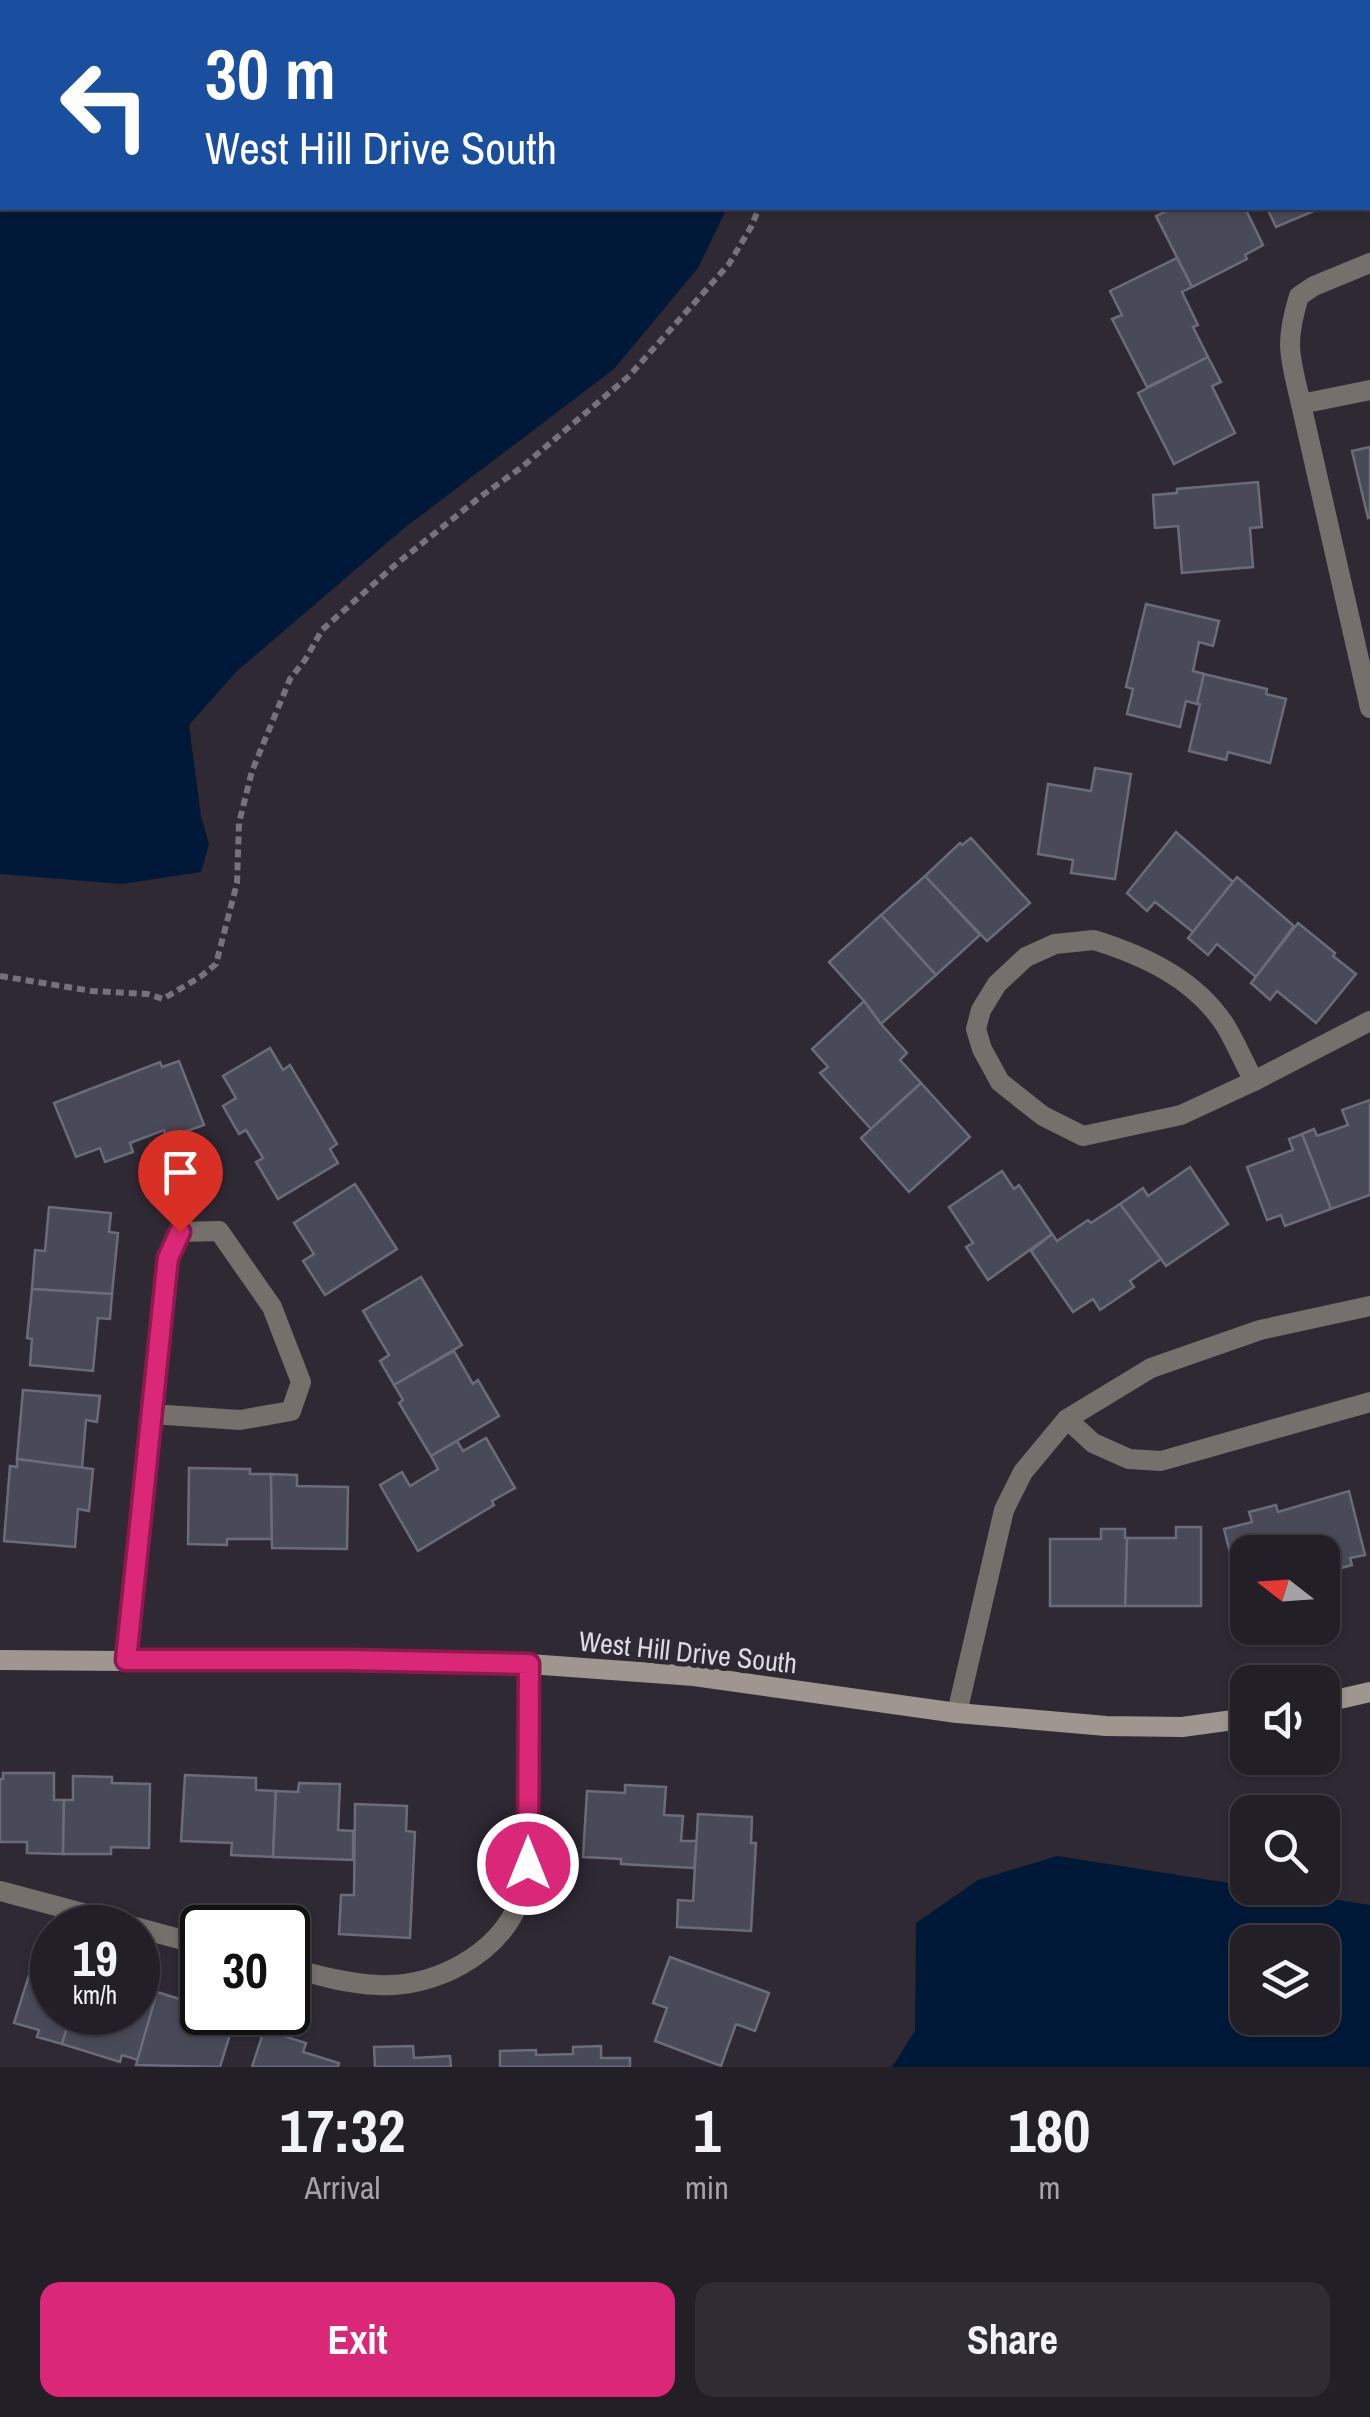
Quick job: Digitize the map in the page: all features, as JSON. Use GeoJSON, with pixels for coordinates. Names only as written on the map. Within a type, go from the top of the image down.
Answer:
{"type":"FeatureCollection","features":[{"type":"Feature","properties":{"kind":"street"},"geometry":{"type":"LineString","coordinates":[[1370,263],[1298,296],[1289,326],[1288,349],[1370,708]]}},
{"type":"Feature","properties":{"kind":"street"},"geometry":{"type":"LineString","coordinates":[[1301,404],[1370,390]]}},
{"type":"Feature","properties":{"kind":"street"},"geometry":{"type":"LineString","coordinates":[[1254,1081],[1224,1024],[1198,992],[1134,952],[1094,940],[1055,944],[1026,957],[996,984],[981,1010],[976,1029],[1000,1082],[1043,1116],[1082,1136],[1180,1114],[1254,1081],[1370,1022]]}},
{"type":"Feature","properties":{"kind":"street"},"geometry":{"type":"LineString","coordinates":[[126,1660],[151,1414],[168,1258],[180,1232],[219,1231],[272,1307],[301,1382],[291,1410],[240,1420],[151,1414]]}},
{"type":"Feature","properties":{"kind":"street"},"geometry":{"type":"LineString","coordinates":[[957,1713],[1004,1510],[1023,1472],[1068,1419],[1151,1368],[1260,1330],[1370,1306]]}},
{"type":"Feature","properties":{"kind":"street"},"geometry":{"type":"LineString","coordinates":[[1068,1419],[1093,1443],[1129,1459],[1161,1461],[1370,1402]]}},
{"type":"Feature","properties":{"kind":"street","name":"West Hill Drive South"},"geometry":{"type":"LineString","coordinates":[[0,1660],[529,1664],[694,1676],[957,1713],[1106,1726],[1182,1727],[1230,1720]]}},
{"type":"Feature","properties":{"kind":"street"},"geometry":{"type":"LineString","coordinates":[[310,1973],[378,1986],[422,1982],[466,1963],[500,1935],[520,1901],[528,1864],[529,1664]]}},
{"type":"Feature","properties":{"kind":"street"},"geometry":{"type":"LineString","coordinates":[[1340,1699],[1370,1692]]}},
{"type":"Feature","properties":{"kind":"street"},"geometry":{"type":"LineString","coordinates":[[0,1891],[180,1938]]}},
{"type":"Feature","properties":{"kind":"path"},"geometry":{"type":"LineString","coordinates":[[0,976],[163,999],[216,964],[236,883],[239,823],[252,771],[290,679],[322,630],[395,565],[522,468],[628,376],[729,264],[759,210]]}},
{"type":"Feature","properties":{"kind":"water"},"geometry":{"type":"Polygon","coordinates":[[[0,210],[726,210],[698,268],[614,369],[403,529],[236,672],[189,725],[201,816],[209,844],[201,872],[122,884],[0,874],[0,210]]]}},
{"type":"Feature","properties":{"kind":"water"},"geometry":{"type":"Polygon","coordinates":[[[1057,1856],[1230,1883],[1230,1905],[1340,1905],[1340,1900],[1370,1905],[1370,2067],[892,2067],[915,2031],[916,1923],[978,1880],[1057,1856]]]}},
{"type":"Feature","properties":{"kind":"building"},"geometry":{"type":"Polygon","coordinates":[[[1169,210],[1246,210],[1263,245],[1245,255],[1247,259],[1192,287],[1156,216],[1169,210]]]}},
{"type":"Feature","properties":{"kind":"building"},"geometry":{"type":"Polygon","coordinates":[[[1268,210],[1316,210],[1276,227],[1268,210]]]}},
{"type":"Feature","properties":{"kind":"building"},"geometry":{"type":"Polygon","coordinates":[[[1177,258],[1192,287],[1182,292],[1208,357],[1147,387],[1112,319],[1122,315],[1110,291],[1177,258]]]}},
{"type":"Feature","properties":{"kind":"building"},"geometry":{"type":"Polygon","coordinates":[[[1208,357],[1221,382],[1212,386],[1235,433],[1174,464],[1138,393],[1208,357]]]}},
{"type":"Feature","properties":{"kind":"building"},"geometry":{"type":"Polygon","coordinates":[[[1370,447],[1370,517],[1368,518],[1352,451],[1370,447]]]}},
{"type":"Feature","properties":{"kind":"building"},"geometry":{"type":"Polygon","coordinates":[[[1258,482],[1262,527],[1250,528],[1253,567],[1182,573],[1178,526],[1155,528],[1153,495],[1177,493],[1177,489],[1258,482]]]}},
{"type":"Feature","properties":{"kind":"building"},"geometry":{"type":"Polygon","coordinates":[[[1146,604],[1219,621],[1213,646],[1199,642],[1193,671],[1204,674],[1197,704],[1186,701],[1180,727],[1127,714],[1133,689],[1126,687],[1146,604]]]}},
{"type":"Feature","properties":{"kind":"building"},"geometry":{"type":"Polygon","coordinates":[[[1204,674],[1267,689],[1266,694],[1286,699],[1270,763],[1228,752],[1226,760],[1189,751],[1204,674]]]}},
{"type":"Feature","properties":{"kind":"building"},"geometry":{"type":"Polygon","coordinates":[[[1095,768],[1131,774],[1115,879],[1071,873],[1073,860],[1038,854],[1048,784],[1091,791],[1095,768]]]}},
{"type":"Feature","properties":{"kind":"building"},"geometry":{"type":"Polygon","coordinates":[[[1176,832],[1233,882],[1193,932],[1155,902],[1147,911],[1127,893],[1176,832]]]}},
{"type":"Feature","properties":{"kind":"building"},"geometry":{"type":"Polygon","coordinates":[[[971,838],[1030,903],[987,941],[925,876],[960,843],[971,838]]]}},
{"type":"Feature","properties":{"kind":"building"},"geometry":{"type":"Polygon","coordinates":[[[925,876],[980,935],[936,975],[881,915],[925,876]]]}},
{"type":"Feature","properties":{"kind":"building"},"geometry":{"type":"Polygon","coordinates":[[[1237,877],[1294,926],[1256,977],[1217,944],[1208,955],[1188,938],[1237,877]]]}},
{"type":"Feature","properties":{"kind":"building"},"geometry":{"type":"Polygon","coordinates":[[[881,915],[936,975],[881,1024],[829,962],[881,915]]]}},
{"type":"Feature","properties":{"kind":"building"},"geometry":{"type":"Polygon","coordinates":[[[1298,923],[1356,974],[1316,1023],[1277,991],[1270,1000],[1251,983],[1298,923]]]}},
{"type":"Feature","properties":{"kind":"building"},"geometry":{"type":"Polygon","coordinates":[[[864,1001],[907,1053],[900,1060],[921,1083],[871,1129],[820,1073],[828,1067],[812,1049],[864,1001]]]}},
{"type":"Feature","properties":{"kind":"building"},"geometry":{"type":"Polygon","coordinates":[[[270,1048],[283,1070],[290,1065],[337,1144],[330,1149],[338,1163],[278,1199],[256,1162],[263,1158],[246,1130],[239,1134],[223,1106],[236,1098],[223,1076],[270,1048]]]}},
{"type":"Feature","properties":{"kind":"building"},"geometry":{"type":"Polygon","coordinates":[[[179,1061],[204,1125],[167,1138],[164,1130],[130,1143],[133,1152],[105,1162],[100,1148],[76,1157],[54,1103],[160,1062],[162,1067],[179,1061]]]}},
{"type":"Feature","properties":{"kind":"building"},"geometry":{"type":"Polygon","coordinates":[[[921,1083],[970,1137],[909,1192],[861,1138],[921,1083]]]}},
{"type":"Feature","properties":{"kind":"building"},"geometry":{"type":"Polygon","coordinates":[[[1370,1100],[1370,1195],[1331,1209],[1302,1134],[1314,1129],[1317,1136],[1348,1125],[1342,1110],[1370,1100]]]}},
{"type":"Feature","properties":{"kind":"building"},"geometry":{"type":"Polygon","coordinates":[[[1302,1134],[1331,1209],[1285,1226],[1281,1215],[1267,1220],[1247,1167],[1293,1150],[1289,1139],[1302,1134]]]}},
{"type":"Feature","properties":{"kind":"building"},"geometry":{"type":"Polygon","coordinates":[[[1190,1167],[1228,1224],[1166,1266],[1120,1204],[1143,1188],[1148,1196],[1190,1167]]]}},
{"type":"Feature","properties":{"kind":"building"},"geometry":{"type":"Polygon","coordinates":[[[1002,1171],[1014,1189],[1019,1185],[1052,1234],[988,1280],[966,1247],[973,1243],[949,1207],[1002,1171]]]}},
{"type":"Feature","properties":{"kind":"building"},"geometry":{"type":"Polygon","coordinates":[[[355,1184],[397,1249],[325,1295],[303,1261],[314,1254],[294,1223],[355,1184]]]}},
{"type":"Feature","properties":{"kind":"building"},"geometry":{"type":"Polygon","coordinates":[[[1120,1204],[1161,1259],[1130,1281],[1134,1287],[1100,1310],[1093,1299],[1073,1312],[1031,1251],[1052,1234],[1057,1241],[1120,1204]]]}},
{"type":"Feature","properties":{"kind":"building"},"geometry":{"type":"Polygon","coordinates":[[[49,1207],[111,1213],[109,1232],[118,1233],[112,1294],[32,1289],[35,1250],[45,1251],[49,1207]]]}},
{"type":"Feature","properties":{"kind":"building"},"geometry":{"type":"Polygon","coordinates":[[[421,1277],[462,1345],[394,1385],[380,1361],[389,1355],[363,1311],[421,1277]]]}},
{"type":"Feature","properties":{"kind":"building"},"geometry":{"type":"Polygon","coordinates":[[[32,1289],[112,1294],[110,1319],[98,1318],[93,1371],[30,1365],[32,1339],[27,1338],[32,1289]]]}},
{"type":"Feature","properties":{"kind":"building"},"geometry":{"type":"Polygon","coordinates":[[[454,1351],[473,1384],[478,1380],[499,1416],[431,1456],[399,1403],[403,1400],[394,1385],[454,1351]]]}},
{"type":"Feature","properties":{"kind":"building"},"geometry":{"type":"Polygon","coordinates":[[[23,1390],[100,1396],[97,1422],[86,1420],[82,1468],[17,1459],[23,1390]]]}},
{"type":"Feature","properties":{"kind":"building"},"geometry":{"type":"Polygon","coordinates":[[[486,1438],[515,1488],[418,1551],[380,1485],[402,1472],[410,1486],[438,1469],[431,1456],[457,1441],[463,1451],[486,1438]]]}},
{"type":"Feature","properties":{"kind":"building"},"geometry":{"type":"Polygon","coordinates":[[[17,1459],[93,1469],[89,1511],[78,1509],[75,1547],[4,1541],[10,1466],[17,1467],[17,1459]]]}},
{"type":"Feature","properties":{"kind":"building"},"geometry":{"type":"Polygon","coordinates":[[[189,1468],[250,1469],[250,1474],[271,1474],[272,1539],[227,1539],[227,1545],[188,1544],[189,1468]]]}},
{"type":"Feature","properties":{"kind":"building"},"geometry":{"type":"Polygon","coordinates":[[[271,1474],[297,1475],[297,1486],[348,1487],[347,1549],[272,1548],[271,1474]]]}},
{"type":"Feature","properties":{"kind":"building"},"geometry":{"type":"Polygon","coordinates":[[[1349,1491],[1365,1555],[1350,1558],[1352,1565],[1340,1568],[1340,1535],[1230,1535],[1230,1553],[1224,1529],[1252,1522],[1249,1512],[1276,1505],[1278,1512],[1349,1491]]]}},
{"type":"Feature","properties":{"kind":"building"},"geometry":{"type":"Polygon","coordinates":[[[1176,1527],[1201,1527],[1201,1606],[1125,1606],[1127,1538],[1176,1538],[1176,1527]]]}},
{"type":"Feature","properties":{"kind":"building"},"geometry":{"type":"Polygon","coordinates":[[[1101,1529],[1125,1529],[1125,1606],[1050,1606],[1050,1539],[1101,1539],[1101,1529]]]}},
{"type":"Feature","properties":{"kind":"building"},"geometry":{"type":"Polygon","coordinates":[[[3,1773],[54,1773],[54,1800],[64,1800],[63,1854],[27,1853],[27,1842],[0,1842],[3,1773]]]}},
{"type":"Feature","properties":{"kind":"building"},"geometry":{"type":"Polygon","coordinates":[[[185,1775],[256,1778],[256,1790],[276,1791],[273,1857],[231,1855],[232,1843],[181,1841],[185,1775]]]}},
{"type":"Feature","properties":{"kind":"building"},"geometry":{"type":"Polygon","coordinates":[[[73,1776],[112,1777],[112,1783],[150,1784],[149,1848],[111,1847],[111,1854],[63,1854],[64,1800],[73,1800],[73,1776]]]}},
{"type":"Feature","properties":{"kind":"building"},"geometry":{"type":"Polygon","coordinates":[[[299,1783],[340,1784],[338,1830],[353,1831],[353,1860],[273,1857],[276,1791],[298,1792],[299,1783]]]}},
{"type":"Feature","properties":{"kind":"building"},"geometry":{"type":"Polygon","coordinates":[[[625,1785],[666,1787],[664,1815],[683,1816],[681,1841],[697,1841],[694,1868],[621,1864],[621,1859],[583,1857],[587,1791],[625,1793],[625,1785]]]}},
{"type":"Feature","properties":{"kind":"building"},"geometry":{"type":"Polygon","coordinates":[[[355,1804],[407,1806],[406,1831],[415,1832],[410,1938],[339,1934],[341,1895],[354,1895],[355,1804]]]}},
{"type":"Feature","properties":{"kind":"building"},"geometry":{"type":"Polygon","coordinates":[[[698,1814],[752,1817],[751,1843],[756,1843],[751,1931],[677,1927],[678,1900],[693,1901],[698,1814]]]}},
{"type":"Feature","properties":{"kind":"building"},"geometry":{"type":"Polygon","coordinates":[[[670,1957],[769,1993],[755,2031],[736,2024],[721,2066],[655,2041],[667,2008],[653,2003],[670,1957]]]}},
{"type":"Feature","properties":{"kind":"building"},"geometry":{"type":"Polygon","coordinates":[[[30,1972],[30,2027],[14,2023],[30,1972]]]}},
{"type":"Feature","properties":{"kind":"building"},"geometry":{"type":"Polygon","coordinates":[[[160,1993],[180,1999],[180,2035],[230,2035],[220,2067],[136,2065],[145,2035],[160,2035],[160,1993]]]}},
{"type":"Feature","properties":{"kind":"building"},"geometry":{"type":"Polygon","coordinates":[[[38,2035],[65,2035],[62,2044],[38,2035]]]}},
{"type":"Feature","properties":{"kind":"building"},"geometry":{"type":"Polygon","coordinates":[[[65,2035],[145,2035],[138,2060],[122,2055],[120,2062],[62,2044],[65,2035]]]}},
{"type":"Feature","properties":{"kind":"building"},"geometry":{"type":"Polygon","coordinates":[[[262,2035],[280,2035],[306,2043],[303,2052],[339,2063],[338,2067],[252,2067],[262,2035]]]}},
{"type":"Feature","properties":{"kind":"building"},"geometry":{"type":"Polygon","coordinates":[[[413,2046],[414,2058],[450,2056],[451,2067],[375,2067],[374,2047],[413,2046]]]}},
{"type":"Feature","properties":{"kind":"building"},"geometry":{"type":"Polygon","coordinates":[[[601,2046],[601,2058],[630,2058],[630,2067],[500,2067],[500,2051],[573,2054],[573,2047],[601,2046]]]}},
{"type":"Feature","properties":{"kind":"route"},"geometry":{"type":"LineString","coordinates":[[180,1232],[168,1258],[126,1660],[529,1664],[528,1864]]}}]}
